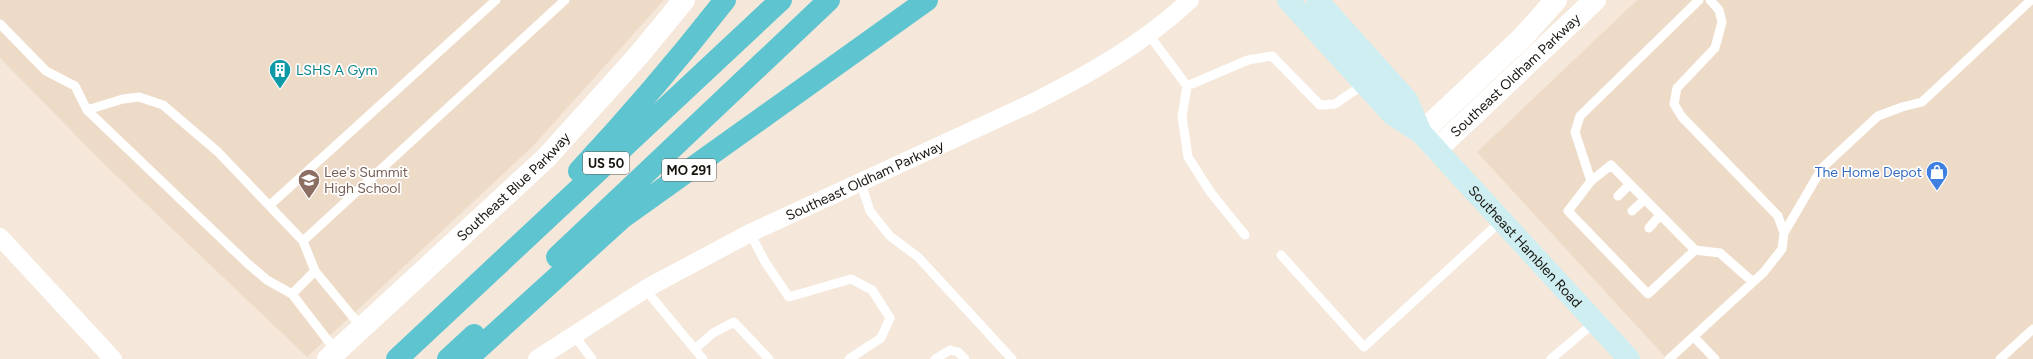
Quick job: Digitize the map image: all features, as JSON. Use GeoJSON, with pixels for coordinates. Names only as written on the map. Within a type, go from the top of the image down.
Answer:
{"type":"FeatureCollection","features":[{"type":"Feature","properties":{"kind":"highway"},"geometry":{"type":"LineString","coordinates":[[432,326],[436,306],[569,181],[635,110],[690,46],[725,0]]}},
{"type":"Feature","properties":{"kind":"highway","name":"US 50"},"geometry":{"type":"LineString","coordinates":[[397,359],[780,0]]}},
{"type":"Feature","properties":{"kind":"highway","name":"US 50"},"geometry":{"type":"LineString","coordinates":[[448,359],[829,0]]}},
{"type":"Feature","properties":{"kind":"highway","name":"MO 291"},"geometry":{"type":"LineString","coordinates":[[467,359],[622,218],[927,0]]}},
{"type":"Feature","properties":{"kind":"main road","name":"Southeast Hamblen Road"},"geometry":{"type":"LineString","coordinates":[[1288,0],[1393,115],[1421,133],[1629,359]]}},
{"type":"Feature","properties":{"kind":"main road","name":"Southeast Hamblen Road"},"geometry":{"type":"LineString","coordinates":[[1318,0],[1407,100],[1421,133]]}},
{"type":"Feature","properties":{"kind":"street","name":"Southeast Blue Parkway"},"geometry":{"type":"LineString","coordinates":[[332,355],[546,158],[638,56],[684,0]]}},
{"type":"Feature","properties":{"kind":"street","name":"Southeast Oldham Parkway"},"geometry":{"type":"LineString","coordinates":[[537,359],[573,334],[645,289],[750,233],[1032,103],[1108,62],[1149,35],[1190,0]]}},
{"type":"Feature","properties":{"kind":"street","name":"Southeast Oldham Parkway"},"geometry":{"type":"LineString","coordinates":[[1421,133],[1523,37],[1556,0]]}},
{"type":"Feature","properties":{"kind":"street","name":"Southeast Oldham Parkway"},"geometry":{"type":"LineString","coordinates":[[1436,150],[1595,0]]}},
{"type":"Feature","properties":{"kind":"street"},"geometry":{"type":"LineString","coordinates":[[0,237],[113,359]]}},
{"type":"Feature","properties":{"kind":"lane"},"geometry":{"type":"LineString","coordinates":[[270,205],[496,0]]}},
{"type":"Feature","properties":{"kind":"lane"},"geometry":{"type":"LineString","coordinates":[[1592,181],[1575,132],[1580,116],[1699,0]]}},
{"type":"Feature","properties":{"kind":"lane"},"geometry":{"type":"LineString","coordinates":[[1710,0],[1719,10],[1722,22],[1715,48],[1677,88],[1674,104],[1682,117],[1778,216],[1784,232]]}},
{"type":"Feature","properties":{"kind":"lane"},"geometry":{"type":"LineString","coordinates":[[1669,359],[1764,272],[1782,249],[1784,232],[1822,168],[1878,116],[1902,106],[1922,102],[2031,0]]}},
{"type":"Feature","properties":{"kind":"lane"},"geometry":{"type":"LineString","coordinates":[[303,241],[563,1]]}},
{"type":"Feature","properties":{"kind":"lane"},"geometry":{"type":"LineString","coordinates":[[0,24],[46,71],[75,86],[87,110],[247,263],[267,280],[292,294],[332,355]]}},
{"type":"Feature","properties":{"kind":"lane"},"geometry":{"type":"LineString","coordinates":[[1149,35],[1187,86],[1182,117],[1188,157],[1211,193],[1245,235]]}},
{"type":"Feature","properties":{"kind":"lane"},"geometry":{"type":"LineString","coordinates":[[1187,86],[1248,60],[1272,56],[1320,104],[1335,104],[1364,84]]}},
{"type":"Feature","properties":{"kind":"lane"},"geometry":{"type":"LineString","coordinates":[[87,110],[123,98],[139,97],[164,105],[218,152],[303,241],[315,271],[362,328]]}},
{"type":"Feature","properties":{"kind":"lane"},"geometry":{"type":"LineString","coordinates":[[1695,250],[1648,294],[1618,257],[1601,239],[1584,228],[1568,211],[1592,181],[1611,165],[1695,250],[1720,253],[1753,282]]}},
{"type":"Feature","properties":{"kind":"lane"},"geometry":{"type":"LineString","coordinates":[[860,181],[870,211],[890,236],[918,257],[1012,359]]}},
{"type":"Feature","properties":{"kind":"lane"},"geometry":{"type":"LineString","coordinates":[[1618,196],[1630,184]]}},
{"type":"Feature","properties":{"kind":"lane"},"geometry":{"type":"LineString","coordinates":[[1632,211],[1645,199]]}},
{"type":"Feature","properties":{"kind":"lane"},"geometry":{"type":"LineString","coordinates":[[1649,228],[1660,215]]}},
{"type":"Feature","properties":{"kind":"lane"},"geometry":{"type":"LineString","coordinates":[[1281,255],[1364,347],[1501,221]]}},
{"type":"Feature","properties":{"kind":"lane"},"geometry":{"type":"LineString","coordinates":[[1584,228],[1591,222]]}},
{"type":"Feature","properties":{"kind":"lane"},"geometry":{"type":"LineString","coordinates":[[750,233],[765,262],[789,297],[851,279],[872,290],[890,318],[882,338],[849,359]]}},
{"type":"Feature","properties":{"kind":"lane"},"geometry":{"type":"LineString","coordinates":[[292,294],[315,271]]}},
{"type":"Feature","properties":{"kind":"lane"},"geometry":{"type":"LineString","coordinates":[[645,289],[703,359]]}},
{"type":"Feature","properties":{"kind":"lane"},"geometry":{"type":"LineString","coordinates":[[695,349],[710,335],[734,322],[768,359]]}},
{"type":"Feature","properties":{"kind":"lane"},"geometry":{"type":"LineString","coordinates":[[1551,359],[1595,322]]}},
{"type":"Feature","properties":{"kind":"lane"},"geometry":{"type":"LineString","coordinates":[[2000,359],[2033,329]]}},
{"type":"Feature","properties":{"kind":"lane"},"geometry":{"type":"LineString","coordinates":[[573,334],[592,359]]}},
{"type":"Feature","properties":{"kind":"lane"},"geometry":{"type":"LineString","coordinates":[[1694,337],[1715,359]]}},
{"type":"Feature","properties":{"kind":"lane"},"geometry":{"type":"LineString","coordinates":[[935,359],[950,350],[958,352],[965,359]]}},
{"type":"Feature","properties":{"kind":"shaded area","name":"Lee's Summit High School"},"geometry":{"type":"Polygon","coordinates":[[[0,0],[664,0],[533,146],[307,357],[105,165],[0,58],[0,0]]]}},
{"type":"Feature","properties":{"kind":"shaded area"},"geometry":{"type":"Polygon","coordinates":[[[1637,0],[2033,0],[2033,359],[1667,359],[1477,152],[1637,0]]]}},
{"type":"Feature","properties":{"kind":"place","name":"LSHS A Gym"},"geometry":{"type":"Point","coordinates":[280,90]}},
{"type":"Feature","properties":{"kind":"place","name":"The Home Depot"},"geometry":{"type":"Point","coordinates":[1937,192]}},
{"type":"Feature","properties":{"kind":"place","name":"Lee's Summit High School"},"geometry":{"type":"Point","coordinates":[309,200]}}]}
